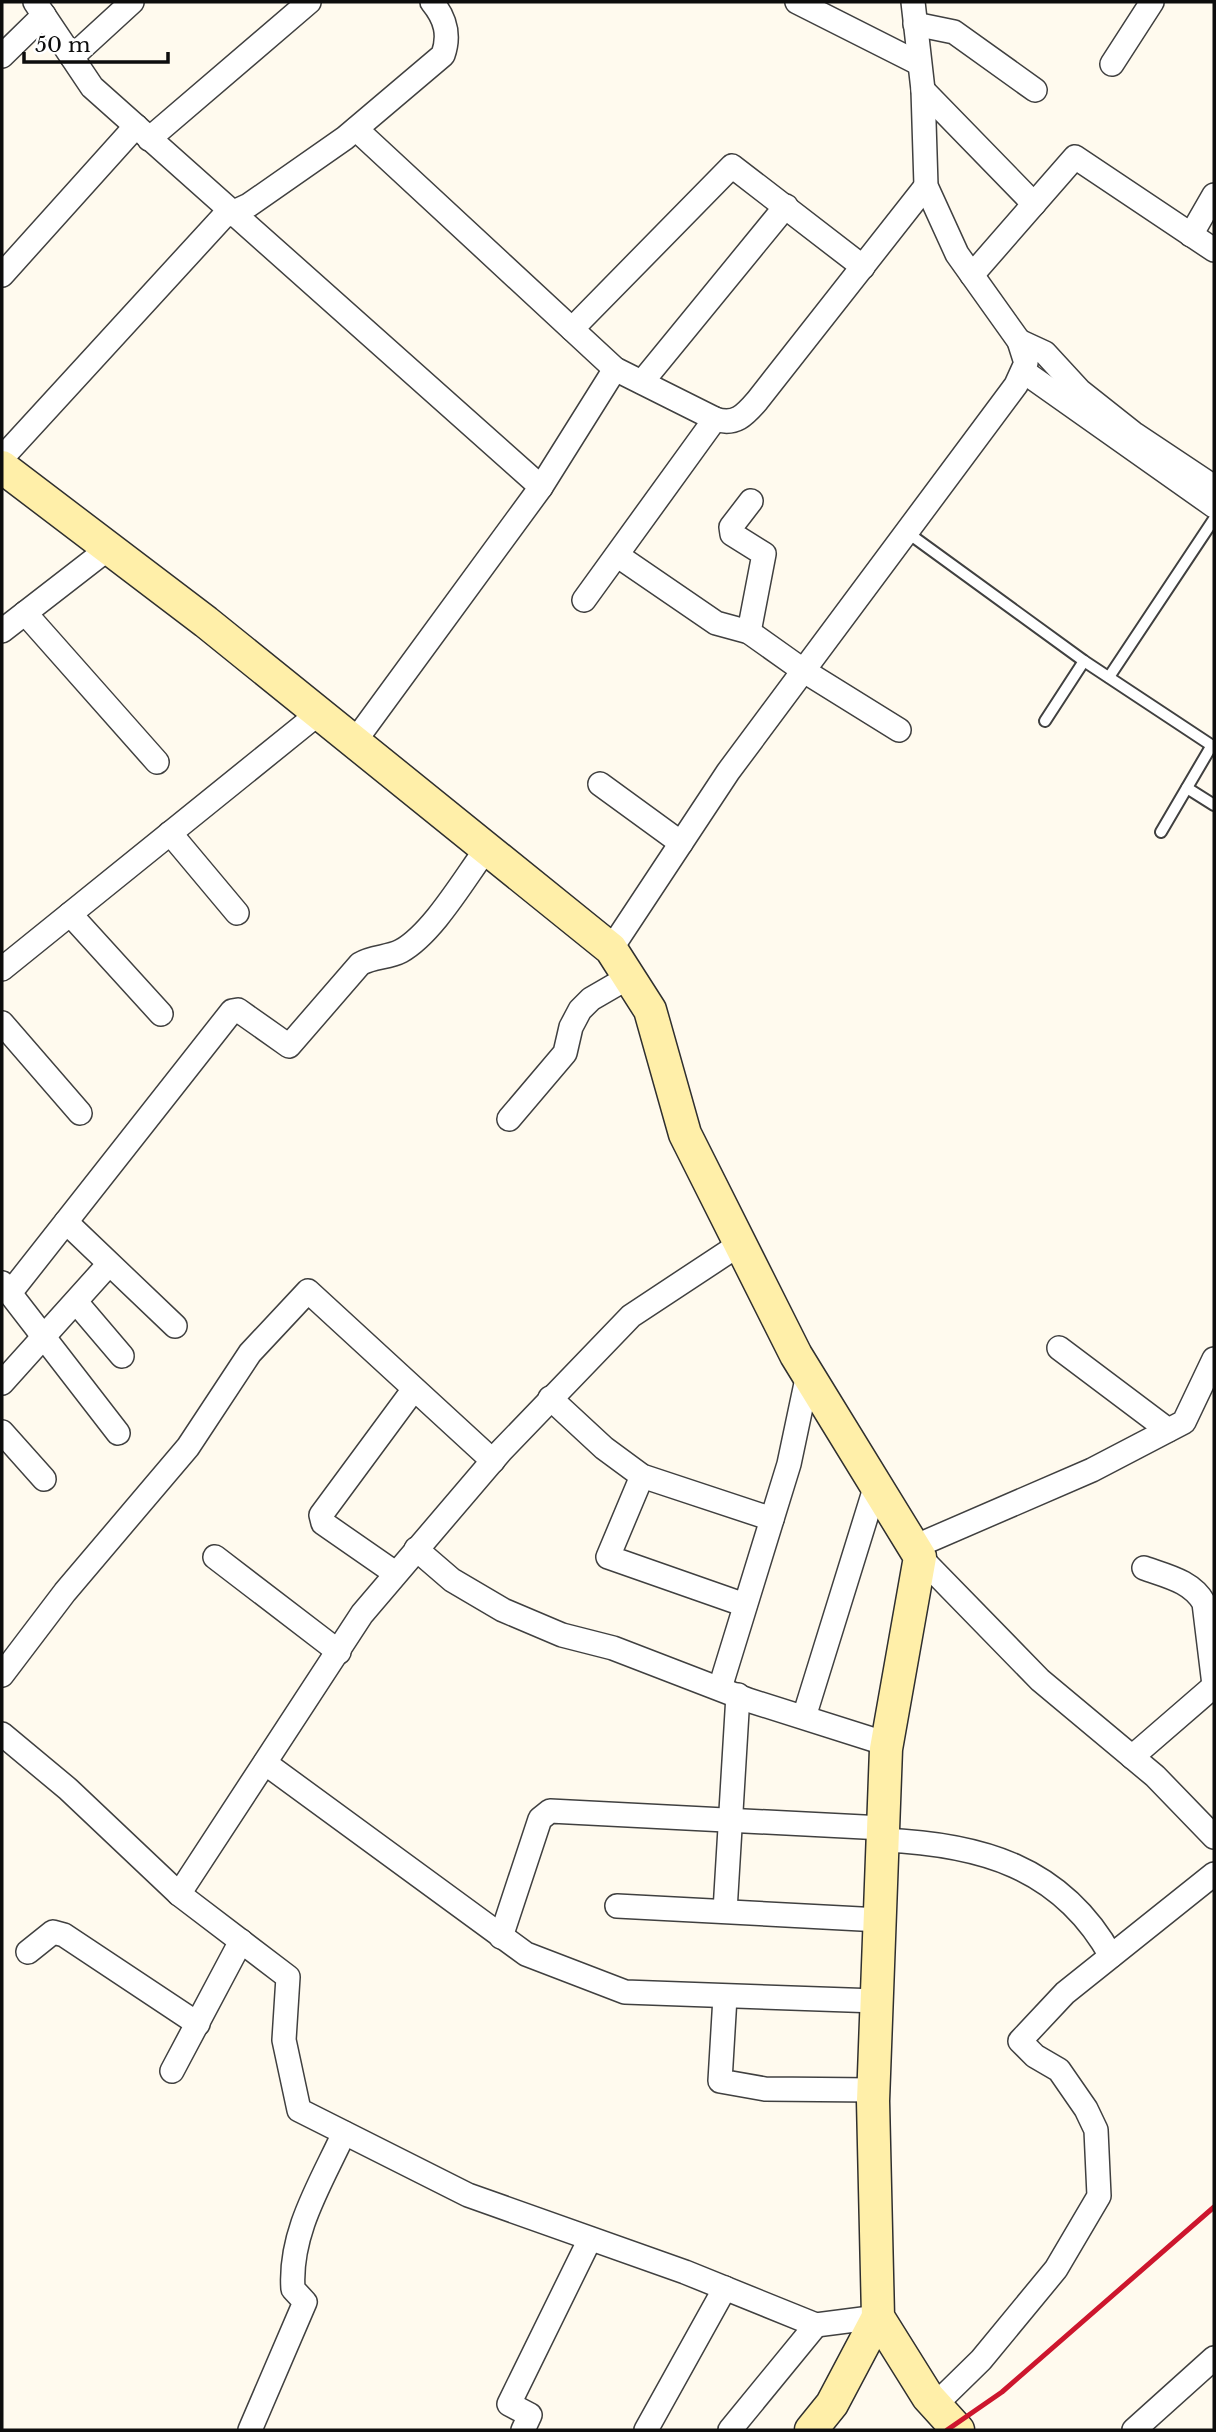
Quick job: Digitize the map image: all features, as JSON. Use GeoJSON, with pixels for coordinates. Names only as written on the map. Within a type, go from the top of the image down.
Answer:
{"type":"FeatureCollection","features":[{"type":"Feature","properties":{"kind":"street"},"geometry":{"type":"LineString","coordinates":[[72,57],[132,2]]}},
{"type":"Feature","properties":{"kind":"street"},"geometry":{"type":"LineString","coordinates":[[2,275],[142,132],[309,2]]}},
{"type":"Feature","properties":{"kind":"street"},"geometry":{"type":"LineString","coordinates":[[2,458],[230,213],[270,191],[356,129],[443,55],[448,43],[446,23],[432,2]]}},
{"type":"Feature","properties":{"kind":"street"},"geometry":{"type":"LineString","coordinates":[[797,2],[918,63]]}},
{"type":"Feature","properties":{"kind":"street"},"geometry":{"type":"LineString","coordinates":[[1112,64],[1152,2]]}},
{"type":"Feature","properties":{"kind":"street"},"geometry":{"type":"LineString","coordinates":[[2,56],[40,8],[92,87],[230,213],[541,486]]}},
{"type":"Feature","properties":{"kind":"street"},"geometry":{"type":"LineString","coordinates":[[611,949],[728,772],[1016,385],[1026,363],[1019,341],[957,254],[926,186],[922,90],[914,13],[954,32],[1035,90]]}},
{"type":"Feature","properties":{"kind":"street"},"geometry":{"type":"LineString","coordinates":[[922,90],[1034,204]]}},
{"type":"Feature","properties":{"kind":"street"},"geometry":{"type":"LineString","coordinates":[[356,129],[615,369],[715,419],[729,422],[743,417],[926,186]]}},
{"type":"Feature","properties":{"kind":"street"},"geometry":{"type":"LineString","coordinates":[[972,275],[1074,157],[1214,250]]}},
{"type":"Feature","properties":{"kind":"street"},"geometry":{"type":"LineString","coordinates":[[572,329],[732,166],[745,173],[863,267]]}},
{"type":"Feature","properties":{"kind":"street"},"geometry":{"type":"LineString","coordinates":[[1191,235],[1214,194]]}},
{"type":"Feature","properties":{"kind":"street"},"geometry":{"type":"LineString","coordinates":[[642,382],[786,206]]}},
{"type":"Feature","properties":{"kind":"street"},"geometry":{"type":"LineString","coordinates":[[1019,341],[1045,353],[1080,391],[1133,433],[1214,487]]}},
{"type":"Feature","properties":{"kind":"street"},"geometry":{"type":"LineString","coordinates":[[355,741],[541,486],[615,369]]}},
{"type":"Feature","properties":{"kind":"street"},"geometry":{"type":"LineString","coordinates":[[1023,370],[1214,506]]}},
{"type":"Feature","properties":{"kind":"street"},"geometry":{"type":"LineString","coordinates":[[584,600],[715,419]]}},
{"type":"Feature","properties":{"kind":"street"},"geometry":{"type":"LineString","coordinates":[[2,467],[355,741],[611,949],[650,1010],[685,1135],[740,1244],[808,1374],[917,1552],[1040,1680],[1132,1757],[1214,1837]]}},
{"type":"Feature","properties":{"kind":"street"},"geometry":{"type":"LineString","coordinates":[[749,632],[764,554],[732,534],[732,527],[751,501]]}},
{"type":"Feature","properties":{"kind":"street"},"geometry":{"type":"LineString","coordinates":[[2,631],[109,548]]}},
{"type":"Feature","properties":{"kind":"street"},"geometry":{"type":"LineString","coordinates":[[624,560],[716,622],[749,632],[804,671],[899,730]]}},
{"type":"Feature","properties":{"kind":"street"},"geometry":{"type":"LineString","coordinates":[[25,613],[157,762]]}},
{"type":"Feature","properties":{"kind":"street"},"geometry":{"type":"LineString","coordinates":[[2,969],[319,713]]}},
{"type":"Feature","properties":{"kind":"street"},"geometry":{"type":"LineString","coordinates":[[600,784],[681,843]]}},
{"type":"Feature","properties":{"kind":"street"},"geometry":{"type":"LineString","coordinates":[[170,833],[237,913]]}},
{"type":"Feature","properties":{"kind":"street"},"geometry":{"type":"LineString","coordinates":[[118,1433],[6,1288],[66,1222],[232,1011],[238,1010],[289,1046],[360,964],[371,957],[398,953],[417,941],[487,848]]}},
{"type":"Feature","properties":{"kind":"street"},"geometry":{"type":"LineString","coordinates":[[70,914],[160,1014]]}},
{"type":"Feature","properties":{"kind":"street"},"geometry":{"type":"LineString","coordinates":[[509,1119],[565,1053],[571,1027],[580,1010],[591,999],[629,977]]}},
{"type":"Feature","properties":{"kind":"street"},"geometry":{"type":"LineString","coordinates":[[2,1023],[80,1113]]}},
{"type":"Feature","properties":{"kind":"street"},"geometry":{"type":"LineString","coordinates":[[66,1222],[175,1326]]}},
{"type":"Feature","properties":{"kind":"street"},"geometry":{"type":"LineString","coordinates":[[179,1894],[362,1614],[395,1573],[550,1398],[631,1316],[740,1244]]}},
{"type":"Feature","properties":{"kind":"street"},"geometry":{"type":"LineString","coordinates":[[2,1383],[109,1264]]}},
{"type":"Feature","properties":{"kind":"street"},"geometry":{"type":"LineString","coordinates":[[2,1675],[65,1592],[188,1447],[250,1353],[307,1291],[493,1461]]}},
{"type":"Feature","properties":{"kind":"street"},"geometry":{"type":"LineString","coordinates":[[76,1303],[122,1356]]}},
{"type":"Feature","properties":{"kind":"street"},"geometry":{"type":"LineString","coordinates":[[1059,1348],[1168,1430]]}},
{"type":"Feature","properties":{"kind":"street"},"geometry":{"type":"LineString","coordinates":[[917,1552],[1092,1470],[1184,1422],[1214,1359]]}},
{"type":"Feature","properties":{"kind":"street"},"geometry":{"type":"LineString","coordinates":[[725,1911],[732,1822],[729,1692],[745,1605],[789,1464],[808,1374]]}},
{"type":"Feature","properties":{"kind":"street"},"geometry":{"type":"LineString","coordinates":[[395,1573],[323,1523],[321,1515],[414,1389]]}},
{"type":"Feature","properties":{"kind":"street"},"geometry":{"type":"LineString","coordinates":[[550,1398],[604,1448],[642,1476],[772,1519]]}},
{"type":"Feature","properties":{"kind":"street"},"geometry":{"type":"LineString","coordinates":[[2,1432],[44,1479]]}},
{"type":"Feature","properties":{"kind":"street"},"geometry":{"type":"LineString","coordinates":[[642,1476],[608,1558],[745,1605]]}},
{"type":"Feature","properties":{"kind":"street"},"geometry":{"type":"LineString","coordinates":[[804,1717],[876,1485]]}},
{"type":"Feature","properties":{"kind":"street"},"geometry":{"type":"LineString","coordinates":[[416,1549],[452,1580],[503,1610],[562,1635],[613,1648],[729,1692],[887,1744]]}},
{"type":"Feature","properties":{"kind":"street"},"geometry":{"type":"LineString","coordinates":[[811,2430],[832,2404],[878,2316],[874,2090],[887,1744],[917,1552]]}},
{"type":"Feature","properties":{"kind":"street"},"geometry":{"type":"LineString","coordinates":[[215,1557],[338,1652]]}},
{"type":"Feature","properties":{"kind":"street"},"geometry":{"type":"LineString","coordinates":[[1132,1757],[1214,1686],[1204,1603],[1199,1593],[1190,1586],[1144,1567]]}},
{"type":"Feature","properties":{"kind":"street"},"geometry":{"type":"LineString","coordinates":[[2,1734],[68,1789],[179,1894],[288,1977],[284,2039],[299,2110],[468,2195],[725,2288],[816,2325],[878,2316]]}},
{"type":"Feature","properties":{"kind":"street"},"geometry":{"type":"LineString","coordinates":[[265,1763],[526,1954],[625,1992],[877,2001]]}},
{"type":"Feature","properties":{"kind":"street"},"geometry":{"type":"LineString","coordinates":[[501,1937],[540,1819],[550,1811],[883,1834],[971,1849],[1001,1859],[1057,1891],[1082,1912],[1111,1956]]}},
{"type":"Feature","properties":{"kind":"street"},"geometry":{"type":"LineString","coordinates":[[935,2405],[981,2360],[1056,2269],[1099,2196],[1096,2130],[1086,2109],[1059,2070],[1035,2056],[1020,2041],[1065,1993],[1214,1874]]}},
{"type":"Feature","properties":{"kind":"street"},"geometry":{"type":"LineString","coordinates":[[617,1906],[880,1920]]}},
{"type":"Feature","properties":{"kind":"street"},"geometry":{"type":"LineString","coordinates":[[28,1952],[53,1932],[64,1935],[198,2024]]}},
{"type":"Feature","properties":{"kind":"street"},"geometry":{"type":"LineString","coordinates":[[173,2071],[241,1941]]}},
{"type":"Feature","properties":{"kind":"street"},"geometry":{"type":"LineString","coordinates":[[725,1997],[720,2081],[765,2089],[874,2090]]}},
{"type":"Feature","properties":{"kind":"street"},"geometry":{"type":"LineString","coordinates":[[250,2430],[305,2302],[293,2289],[291,2267],[301,2225],[344,2133]]}},
{"type":"Feature","properties":{"kind":"street"},"geometry":{"type":"LineString","coordinates":[[523,2430],[530,2414],[509,2403],[590,2239]]}},
{"type":"Feature","properties":{"kind":"street"},"geometry":{"type":"LineString","coordinates":[[646,2430],[725,2288]]}},
{"type":"Feature","properties":{"kind":"street"},"geometry":{"type":"LineString","coordinates":[[878,2316],[935,2405],[958,2430]]}},
{"type":"Feature","properties":{"kind":"street"},"geometry":{"type":"LineString","coordinates":[[730,2430],[816,2325]]}},
{"type":"Feature","properties":{"kind":"street"},"geometry":{"type":"LineString","coordinates":[[1133,2430],[1214,2358]]}},
{"type":"Feature","properties":{"kind":"lane"},"geometry":{"type":"LineString","coordinates":[[1109,677],[1214,519]]}},
{"type":"Feature","properties":{"kind":"lane"},"geometry":{"type":"LineString","coordinates":[[908,533],[1084,661],[1213,746],[1161,832]]}},
{"type":"Feature","properties":{"kind":"lane"},"geometry":{"type":"LineString","coordinates":[[1045,721],[1084,661]]}},
{"type":"Feature","properties":{"kind":"lane"},"geometry":{"type":"LineString","coordinates":[[1188,788],[1214,805]]}},
{"type":"Feature","properties":{"kind":"railway"},"geometry":{"type":"LineString","coordinates":[[947,2430],[1002,2392],[1214,2207]]}}]}
